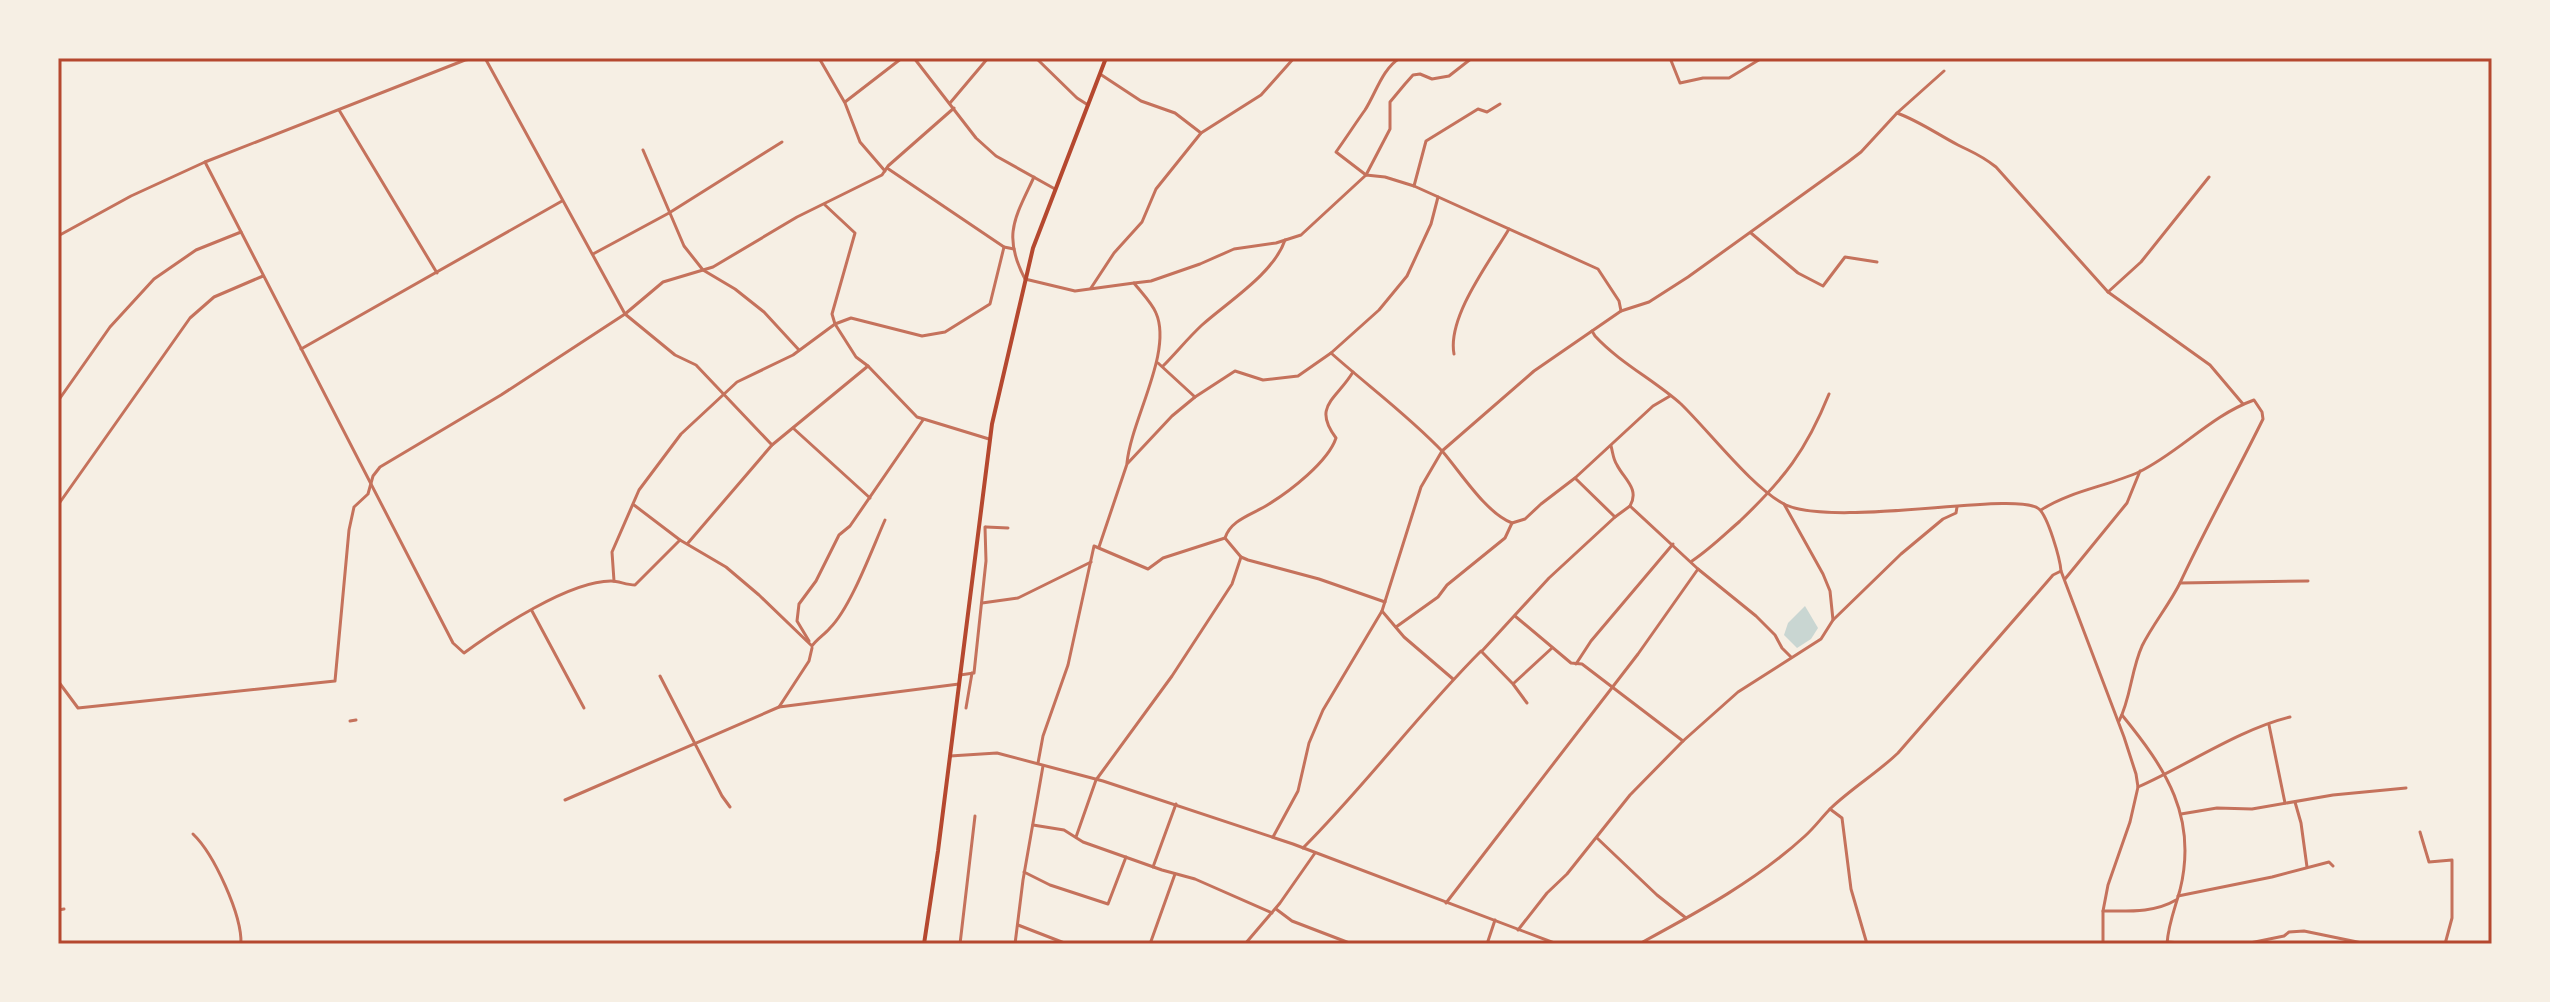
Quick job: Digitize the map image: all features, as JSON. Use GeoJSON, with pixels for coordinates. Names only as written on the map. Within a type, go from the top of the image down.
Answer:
{"type":"FeatureCollection","features":[{"type":"Feature","properties":{"kind":"main road"},"geometry":{"type":"LineString","coordinates":[[924,944],[982,527],[989,439],[1033,248],[1106,58]]}},
{"type":"Feature","properties":{"kind":"street"},"geometry":{"type":"LineString","coordinates":[[58,236],[131,196],[205,162],[465,60],[477,58]]}},
{"type":"Feature","properties":{"kind":"street"},"geometry":{"type":"LineString","coordinates":[[485,58],[625,314],[675,355],[696,365],[772,445]]}},
{"type":"Feature","properties":{"kind":"street"},"geometry":{"type":"LineString","coordinates":[[819,58],[845,103],[860,142],[886,170],[1004,247],[1014,249]]}},
{"type":"Feature","properties":{"kind":"street"},"geometry":{"type":"LineString","coordinates":[[845,103],[902,58]]}},
{"type":"Feature","properties":{"kind":"street"},"geometry":{"type":"LineString","coordinates":[[914,58],[976,138],[996,156],[1056,189]]}},
{"type":"Feature","properties":{"kind":"street"},"geometry":{"type":"LineString","coordinates":[[950,103],[988,58]]}},
{"type":"Feature","properties":{"kind":"street"},"geometry":{"type":"LineString","coordinates":[[1036,58],[1088,105]]}},
{"type":"Feature","properties":{"kind":"street"},"geometry":{"type":"LineString","coordinates":[[1090,289],[1114,253],[1142,222],[1156,189],[1201,133],[1261,95],[1294,58]]}},
{"type":"Feature","properties":{"kind":"street"},"geometry":{"type":"LineString","coordinates":[[1400,58],[1383,76],[1367,107],[1336,152],[1366,175],[1414,186],[1598,269],[1619,301],[1621,311]]}},
{"type":"Feature","properties":{"kind":"street"},"geometry":{"type":"LineString","coordinates":[[1034,177],[1013,222],[1014,249],[1025,279],[1075,291],[1151,281],[1234,249],[1301,235],[1366,175],[1390,129],[1390,102],[1413,75],[1420,74],[1432,79],[1449,76],[1472,58]]}},
{"type":"Feature","properties":{"kind":"street"},"geometry":{"type":"LineString","coordinates":[[1670,58],[1680,83],[1703,78],[1729,78],[1762,58]]}},
{"type":"Feature","properties":{"kind":"street"},"geometry":{"type":"LineString","coordinates":[[1273,838],[1298,791],[1309,743],[1323,710],[1382,611],[1421,487],[1442,451],[1534,371],[1621,311],[1649,302],[1751,233],[1861,152],[1897,113],[1944,71]]}},
{"type":"Feature","properties":{"kind":"street"},"geometry":{"type":"LineString","coordinates":[[1100,74],[1141,101],[1175,113],[1201,133]]}},
{"type":"Feature","properties":{"kind":"street"},"geometry":{"type":"LineString","coordinates":[[1414,186],[1426,141],[1462,117],[1478,109],[1487,112],[1500,104]]}},
{"type":"Feature","properties":{"kind":"street"},"geometry":{"type":"LineString","coordinates":[[58,681],[78,708],[335,681],[349,530],[354,507],[368,494],[373,476],[380,467],[501,395],[625,314],[663,282],[713,267],[886,170],[954,108]]}},
{"type":"Feature","properties":{"kind":"street"},"geometry":{"type":"LineString","coordinates":[[339,110],[437,273]]}},
{"type":"Feature","properties":{"kind":"street"},"geometry":{"type":"LineString","coordinates":[[1897,113],[1916,120],[1962,147],[1978,152],[1996,167],[2108,292],[2210,365],[2243,404]]}},
{"type":"Feature","properties":{"kind":"street"},"geometry":{"type":"LineString","coordinates":[[592,255],[669,213],[782,142]]}},
{"type":"Feature","properties":{"kind":"street"},"geometry":{"type":"LineString","coordinates":[[643,150],[684,246],[703,270],[735,289],[764,312],[799,350]]}},
{"type":"Feature","properties":{"kind":"street"},"geometry":{"type":"LineString","coordinates":[[205,162],[453,643],[464,653],[566,591],[614,581],[635,585],[680,540]]}},
{"type":"Feature","properties":{"kind":"street"},"geometry":{"type":"LineString","coordinates":[[2108,292],[2141,262],[2209,177]]}},
{"type":"Feature","properties":{"kind":"street"},"geometry":{"type":"LineString","coordinates":[[1127,464],[1172,416],[1235,371],[1263,380],[1298,376],[1331,353],[1379,310],[1407,276],[1431,224],[1438,197]]}},
{"type":"Feature","properties":{"kind":"street"},"geometry":{"type":"LineString","coordinates":[[300,349],[562,201]]}},
{"type":"Feature","properties":{"kind":"street"},"geometry":{"type":"LineString","coordinates":[[824,204],[855,233],[832,314],[856,357],[906,408],[923,420],[989,439]]}},
{"type":"Feature","properties":{"kind":"street"},"geometry":{"type":"LineString","coordinates":[[1454,354],[1455,324],[1510,227]]}},
{"type":"Feature","properties":{"kind":"street"},"geometry":{"type":"LineString","coordinates":[[58,401],[110,327],[154,279],[196,250],[241,232]]}},
{"type":"Feature","properties":{"kind":"street"},"geometry":{"type":"LineString","coordinates":[[1751,233],[1790,267],[1823,286],[1845,257],[1877,262]]}},
{"type":"Feature","properties":{"kind":"street"},"geometry":{"type":"LineString","coordinates":[[1163,366],[1201,326],[1269,266],[1281,253],[1285,240]]}},
{"type":"Feature","properties":{"kind":"street"},"geometry":{"type":"LineString","coordinates":[[614,581],[612,552],[639,490],[681,434],[724,393],[737,382],[799,350],[835,324],[851,318],[922,336],[945,332],[990,304],[1004,247]]}},
{"type":"Feature","properties":{"kind":"street"},"geometry":{"type":"LineString","coordinates":[[58,505],[190,318],[214,297],[263,276]]}},
{"type":"Feature","properties":{"kind":"street"},"geometry":{"type":"LineString","coordinates":[[1099,547],[1127,464],[1142,403],[1158,363],[1160,327],[1156,313],[1134,283]]}},
{"type":"Feature","properties":{"kind":"street"},"geometry":{"type":"LineString","coordinates":[[1592,331],[1601,342],[1670,396],[1770,493],[1784,504],[1800,509],[1865,513],[2022,504],[2041,510],[2141,471],[2205,425],[2254,400],[2263,419],[2225,498],[2195,547],[2180,583],[2143,644],[2133,666],[2118,723]]}},
{"type":"Feature","properties":{"kind":"street"},"geometry":{"type":"LineString","coordinates":[[1331,353],[1395,405],[1442,451],[1488,504],[1512,523],[1523,521],[1653,406],[1670,396]]}},
{"type":"Feature","properties":{"kind":"street"},"geometry":{"type":"LineString","coordinates":[[1158,363],[1195,397]]}},
{"type":"Feature","properties":{"kind":"street"},"geometry":{"type":"LineString","coordinates":[[688,543],[772,445],[868,366]]}},
{"type":"Feature","properties":{"kind":"street"},"geometry":{"type":"LineString","coordinates":[[1225,538],[1226,533],[1244,517],[1286,492],[1319,464],[1333,447],[1336,438],[1325,421],[1326,410],[1353,372]]}},
{"type":"Feature","properties":{"kind":"street"},"geometry":{"type":"LineString","coordinates":[[1691,562],[1718,543],[1770,493],[1799,455],[1829,394]]}},
{"type":"Feature","properties":{"kind":"street"},"geometry":{"type":"LineString","coordinates":[[812,646],[797,621],[799,604],[816,581],[839,535],[850,526],[923,420]]}},
{"type":"Feature","properties":{"kind":"street"},"geometry":{"type":"LineString","coordinates":[[793,428],[870,498]]}},
{"type":"Feature","properties":{"kind":"street"},"geometry":{"type":"LineString","coordinates":[[1303,848],[1372,774],[1412,723],[1549,578],[1634,501],[1633,487],[1615,462],[1611,446]]}},
{"type":"Feature","properties":{"kind":"street"},"geometry":{"type":"LineString","coordinates":[[2065,579],[2127,503],[2141,471]]}},
{"type":"Feature","properties":{"kind":"street"},"geometry":{"type":"LineString","coordinates":[[1575,478],[1615,517]]}},
{"type":"Feature","properties":{"kind":"street"},"geometry":{"type":"LineString","coordinates":[[633,504],[680,540],[726,567],[812,646]]}},
{"type":"Feature","properties":{"kind":"street"},"geometry":{"type":"LineString","coordinates":[[1784,504],[1823,574],[1830,591],[1833,620]]}},
{"type":"Feature","properties":{"kind":"street"},"geometry":{"type":"LineString","coordinates":[[1630,506],[1698,569],[1756,616],[1792,658]]}},
{"type":"Feature","properties":{"kind":"street"},"geometry":{"type":"LineString","coordinates":[[1518,930],[1630,795],[1683,741],[1738,692],[1821,639],[1833,620],[1901,554],[1943,519],[1956,513],[1957,507]]}},
{"type":"Feature","properties":{"kind":"street"},"geometry":{"type":"LineString","coordinates":[[2041,510],[2136,774],[2138,787],[2130,822],[2108,885],[2103,911],[2103,944]]}},
{"type":"Feature","properties":{"kind":"street"},"geometry":{"type":"LineString","coordinates":[[779,707],[809,661],[812,646],[819,636],[831,628],[855,589],[885,520]]}},
{"type":"Feature","properties":{"kind":"street"},"geometry":{"type":"LineString","coordinates":[[1396,627],[1438,597],[1447,585],[1505,538],[1512,523]]}},
{"type":"Feature","properties":{"kind":"street"},"geometry":{"type":"LineString","coordinates":[[966,708],[974,673],[986,561],[982,527],[1008,528]]}},
{"type":"Feature","properties":{"kind":"street"},"geometry":{"type":"LineString","coordinates":[[1225,538],[1241,557],[1385,602]]}},
{"type":"Feature","properties":{"kind":"street"},"geometry":{"type":"LineString","coordinates":[[1015,944],[1043,736],[1068,665],[1094,546],[1148,569],[1163,558],[1225,538]]}},
{"type":"Feature","properties":{"kind":"street"},"geometry":{"type":"LineString","coordinates":[[1576,664],[1591,641],[1673,544]]}},
{"type":"Feature","properties":{"kind":"street"},"geometry":{"type":"LineString","coordinates":[[1076,837],[1096,780],[1172,676],[1232,584],[1241,557]]}},
{"type":"Feature","properties":{"kind":"street"},"geometry":{"type":"LineString","coordinates":[[982,603],[1018,598],[1091,562]]}},
{"type":"Feature","properties":{"kind":"street"},"geometry":{"type":"LineString","coordinates":[[1446,903],[1614,687],[1698,569]]}},
{"type":"Feature","properties":{"kind":"street"},"geometry":{"type":"LineString","coordinates":[[1639,944],[1753,878],[1806,835],[1830,809],[1876,774],[1898,753],[2053,575],[2061,571]]}},
{"type":"Feature","properties":{"kind":"street"},"geometry":{"type":"LineString","coordinates":[[2180,583],[2308,581]]}},
{"type":"Feature","properties":{"kind":"street"},"geometry":{"type":"LineString","coordinates":[[532,611],[584,708]]}},
{"type":"Feature","properties":{"kind":"street"},"geometry":{"type":"LineString","coordinates":[[1382,611],[1453,679]]}},
{"type":"Feature","properties":{"kind":"street"},"geometry":{"type":"LineString","coordinates":[[1515,616],[1552,648],[1576,664],[1582,664],[1683,741]]}},
{"type":"Feature","properties":{"kind":"street"},"geometry":{"type":"LineString","coordinates":[[1513,684],[1552,648]]}},
{"type":"Feature","properties":{"kind":"street"},"geometry":{"type":"LineString","coordinates":[[1482,652],[1527,703]]}},
{"type":"Feature","properties":{"kind":"street"},"geometry":{"type":"LineString","coordinates":[[960,675],[972,673]]}},
{"type":"Feature","properties":{"kind":"street"},"geometry":{"type":"LineString","coordinates":[[660,676],[730,807]]}},
{"type":"Feature","properties":{"kind":"street"},"geometry":{"type":"LineString","coordinates":[[565,800],[779,707],[959,684]]}},
{"type":"Feature","properties":{"kind":"street"},"geometry":{"type":"LineString","coordinates":[[2122,715],[2174,789],[2181,814],[2184,847],[2167,943],[2197,944]]}},
{"type":"Feature","properties":{"kind":"street"},"geometry":{"type":"LineString","coordinates":[[2138,787],[2269,723],[2290,717]]}},
{"type":"Feature","properties":{"kind":"street"},"geometry":{"type":"LineString","coordinates":[[350,721],[356,720]]}},
{"type":"Feature","properties":{"kind":"street"},"geometry":{"type":"LineString","coordinates":[[2269,723],[2285,803]]}},
{"type":"Feature","properties":{"kind":"street"},"geometry":{"type":"LineString","coordinates":[[950,756],[997,753],[1176,804],[1303,848],[1557,944]]}},
{"type":"Feature","properties":{"kind":"street"},"geometry":{"type":"LineString","coordinates":[[2181,814],[2217,808],[2252,809],[2406,788]]}},
{"type":"Feature","properties":{"kind":"street"},"geometry":{"type":"LineString","coordinates":[[2295,802],[2307,867]]}},
{"type":"Feature","properties":{"kind":"street"},"geometry":{"type":"LineString","coordinates":[[1153,867],[1176,804]]}},
{"type":"Feature","properties":{"kind":"street"},"geometry":{"type":"LineString","coordinates":[[1830,809],[1842,818],[1851,889],[1867,944]]}},
{"type":"Feature","properties":{"kind":"street"},"geometry":{"type":"LineString","coordinates":[[960,944],[975,816]]}},
{"type":"Feature","properties":{"kind":"street"},"geometry":{"type":"LineString","coordinates":[[1033,825],[1064,830],[1153,867],[1195,879],[1272,913]]}},
{"type":"Feature","properties":{"kind":"street"},"geometry":{"type":"LineString","coordinates":[[2420,832],[2429,862],[2452,860],[2452,918],[2445,944]]}},
{"type":"Feature","properties":{"kind":"street"},"geometry":{"type":"LineString","coordinates":[[193,834],[209,855],[224,888],[239,923],[241,944]]}},
{"type":"Feature","properties":{"kind":"street"},"geometry":{"type":"LineString","coordinates":[[1597,838],[1657,895],[1687,918]]}},
{"type":"Feature","properties":{"kind":"street"},"geometry":{"type":"LineString","coordinates":[[1245,944],[1276,908],[1315,853]]}},
{"type":"Feature","properties":{"kind":"street"},"geometry":{"type":"LineString","coordinates":[[1024,872],[1050,885],[1108,904],[1126,856]]}},
{"type":"Feature","properties":{"kind":"street"},"geometry":{"type":"LineString","coordinates":[[2103,911],[2164,907],[2177,898],[2329,862],[2333,866]]}},
{"type":"Feature","properties":{"kind":"street"},"geometry":{"type":"LineString","coordinates":[[1150,944],[1175,874]]}},
{"type":"Feature","properties":{"kind":"street"},"geometry":{"type":"LineString","coordinates":[[1276,908],[1292,921],[1352,944]]}},
{"type":"Feature","properties":{"kind":"street"},"geometry":{"type":"LineString","coordinates":[[58,910],[64,909]]}},
{"type":"Feature","properties":{"kind":"street"},"geometry":{"type":"LineString","coordinates":[[1487,944],[1495,920]]}},
{"type":"Feature","properties":{"kind":"street"},"geometry":{"type":"LineString","coordinates":[[1017,925],[1067,944]]}},
{"type":"Feature","properties":{"kind":"street"},"geometry":{"type":"LineString","coordinates":[[2245,944],[2304,931],[2367,944]]}},
{"type":"Feature","properties":{"kind":"street"},"geometry":{"type":"LineString","coordinates":[[2283,944],[2284,936]]}},
{"type":"Feature","properties":{"kind":"shaded area"},"geometry":{"type":"Polygon","coordinates":[[[1805,606],[1818,628],[1811,639],[1797,648],[1784,635],[1788,623],[1805,606]]]}}]}
